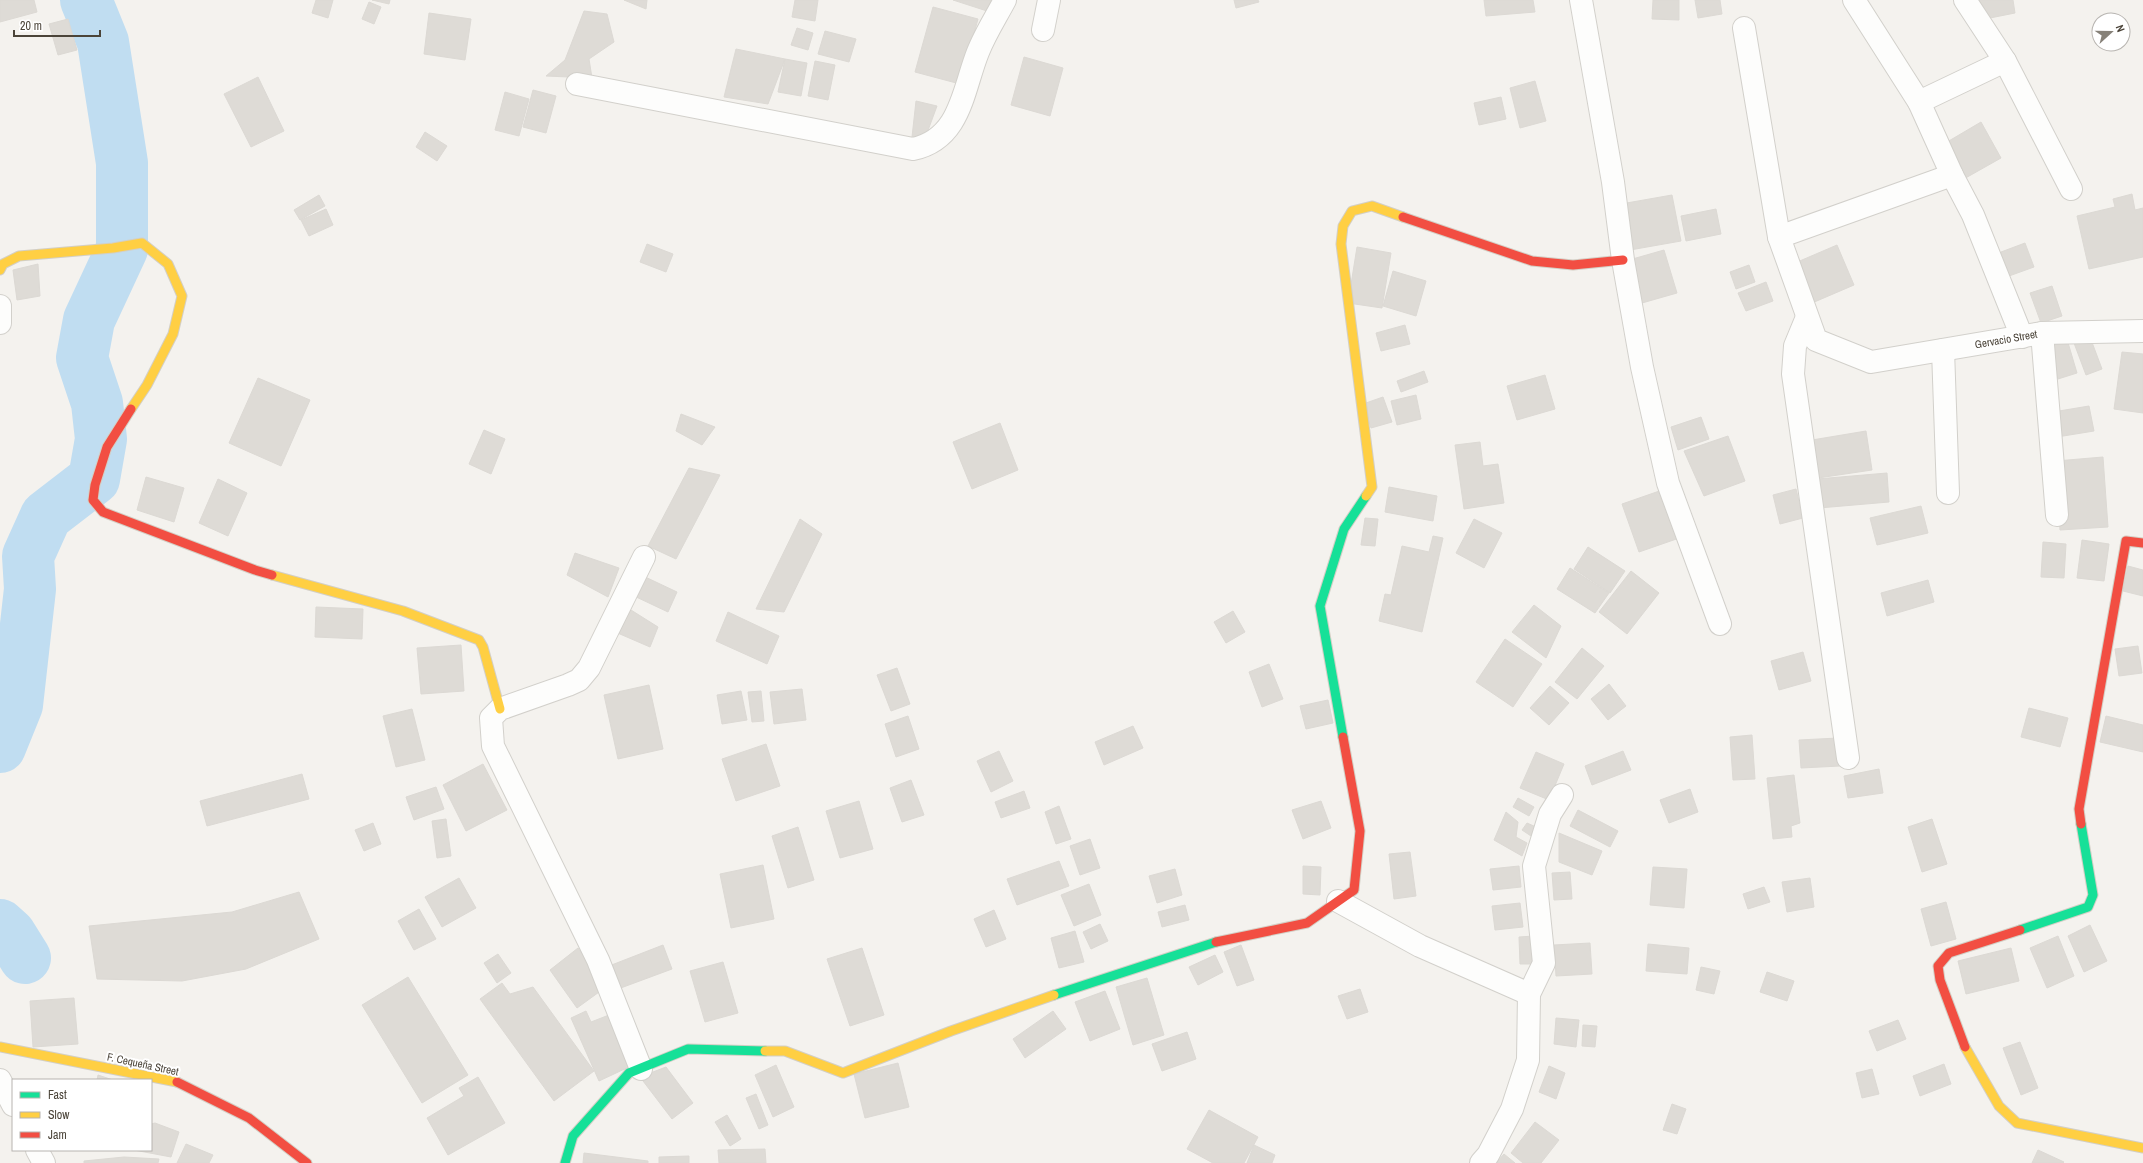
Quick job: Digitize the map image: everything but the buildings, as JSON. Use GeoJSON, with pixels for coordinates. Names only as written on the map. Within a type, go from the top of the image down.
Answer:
{"type":"FeatureCollection","features":[{"type":"Feature","properties":{"kind":"street"},"geometry":{"type":"LineString","coordinates":[[577,84],[912,149],[929,143],[947,129],[959,112],[978,52],[1005,0]]}},
{"type":"Feature","properties":{"kind":"street"},"geometry":{"type":"LineString","coordinates":[[1043,30],[1049,0]]}},
{"type":"Feature","properties":{"kind":"street"},"geometry":{"type":"LineString","coordinates":[[1581,0],[1613,182],[1623,260],[1642,367],[1668,483],[1720,624]]}},
{"type":"Feature","properties":{"kind":"street"},"geometry":{"type":"LineString","coordinates":[[1854,0],[1919,102],[1952,175],[2032,335],[2057,515]]}},
{"type":"Feature","properties":{"kind":"street"},"geometry":{"type":"LineString","coordinates":[[1965,0],[2005,61],[2071,189]]}},
{"type":"Feature","properties":{"kind":"street"},"geometry":{"type":"LineString","coordinates":[[1744,28],[1779,238],[1807,317],[1795,346],[1793,374],[1848,758]]}},
{"type":"Feature","properties":{"kind":"street"},"geometry":{"type":"LineString","coordinates":[[1919,102],[2005,61]]}},
{"type":"Feature","properties":{"kind":"street"},"geometry":{"type":"LineString","coordinates":[[1779,238],[1952,175]]}},
{"type":"Feature","properties":{"kind":"street"},"geometry":{"type":"LineString","coordinates":[[565,1163],[573,1136],[629,1073],[688,1049],[785,1051],[842,1073],[951,1031],[1104,977],[1218,941],[1307,923],[1354,890],[1360,831],[1320,606],[1344,529],[1372,487],[1341,244],[1343,226],[1352,211],[1372,206],[1532,261],[1573,265],[1623,260]]}},
{"type":"Feature","properties":{"kind":"street"},"geometry":{"type":"LineString","coordinates":[[0,270],[3,264],[19,256],[113,248],[142,243],[168,264],[182,296],[173,334],[147,385],[107,447],[95,485],[93,500],[103,512],[122,521],[255,570],[403,611],[479,640],[484,647],[500,709]]}},
{"type":"Feature","properties":{"kind":"street"},"geometry":{"type":"LineString","coordinates":[[0,306],[0,323]]}},
{"type":"Feature","properties":{"kind":"street","name":"Gervacio Street"},"geometry":{"type":"LineString","coordinates":[[1807,317],[1816,340],[1871,362],[2032,335],[2143,331]]}},
{"type":"Feature","properties":{"kind":"street"},"geometry":{"type":"LineString","coordinates":[[1943,350],[1948,493]]}},
{"type":"Feature","properties":{"kind":"street"},"geometry":{"type":"LineString","coordinates":[[2143,543],[2126,541],[2079,810],[2093,895],[2088,907],[1949,953],[1938,966],[1940,980],[1963,1044],[1999,1106],[2017,1123],[2143,1148]]}},
{"type":"Feature","properties":{"kind":"street"},"geometry":{"type":"LineString","coordinates":[[641,1069],[598,960],[493,746],[491,718],[500,709],[579,680],[589,668],[644,557]]}},
{"type":"Feature","properties":{"kind":"street"},"geometry":{"type":"LineString","coordinates":[[1481,1163],[1488,1155],[1512,1108],[1528,1060],[1529,994],[1544,963],[1534,866],[1550,814],[1562,795]]}},
{"type":"Feature","properties":{"kind":"street"},"geometry":{"type":"LineString","coordinates":[[1338,901],[1420,946],[1529,994]]}},
{"type":"Feature","properties":{"kind":"street","name":"F. Cequeña Street"},"geometry":{"type":"LineString","coordinates":[[0,1048],[176,1082],[248,1118],[307,1163]]}},
{"type":"Feature","properties":{"kind":"street"},"geometry":{"type":"LineString","coordinates":[[0,1080],[12,1103]]}},
{"type":"Feature","properties":{"kind":"street"},"geometry":{"type":"LineString","coordinates":[[38,1151],[44,1163]]}},
{"type":"Feature","properties":{"kind":"waterway"},"geometry":{"type":"LineString","coordinates":[[0,747],[17,705],[30,589],[28,556],[46,516],[94,479],[101,439],[97,403],[82,358],[89,320],[122,249],[122,163],[103,42],[86,0]]}},
{"type":"Feature","properties":{"kind":"waterway"},"geometry":{"type":"LineString","coordinates":[[0,925],[10,934],[25,958]]}},
{"type":"Feature","properties":{"kind":"traffic: fast"},"geometry":{"type":"LineString","coordinates":[[1343,737],[1320,606],[1344,529],[1366,496]]}},
{"type":"Feature","properties":{"kind":"traffic: fast"},"geometry":{"type":"LineString","coordinates":[[2020,930],[2088,907],[2093,895],[2081,824]]}},
{"type":"Feature","properties":{"kind":"traffic: fast"},"geometry":{"type":"LineString","coordinates":[[1054,995],[1216,942]]}},
{"type":"Feature","properties":{"kind":"traffic: fast"},"geometry":{"type":"LineString","coordinates":[[565,1163],[573,1136],[629,1073],[688,1049],[765,1051]]}},
{"type":"Feature","properties":{"kind":"traffic: slow"},"geometry":{"type":"LineString","coordinates":[[1366,496],[1372,487],[1341,244],[1343,226],[1352,211],[1372,206],[1403,217]]}},
{"type":"Feature","properties":{"kind":"traffic: slow"},"geometry":{"type":"LineString","coordinates":[[0,270],[3,264],[19,256],[113,248],[142,243],[168,264],[182,296],[173,334],[147,385],[131,409]]}},
{"type":"Feature","properties":{"kind":"traffic: slow"},"geometry":{"type":"LineString","coordinates":[[272,575],[403,611],[479,640],[483,647],[500,709]]}},
{"type":"Feature","properties":{"kind":"traffic: slow"},"geometry":{"type":"LineString","coordinates":[[765,1051],[785,1051],[843,1073],[951,1031],[1054,995]]}},
{"type":"Feature","properties":{"kind":"traffic: slow"},"geometry":{"type":"LineString","coordinates":[[0,1047],[177,1082]]}},
{"type":"Feature","properties":{"kind":"traffic: slow"},"geometry":{"type":"LineString","coordinates":[[1965,1047],[1999,1106],[2017,1123],[2143,1148]]}},
{"type":"Feature","properties":{"kind":"traffic: jam"},"geometry":{"type":"LineString","coordinates":[[1403,217],[1532,261],[1573,265],[1623,260]]}},
{"type":"Feature","properties":{"kind":"traffic: jam"},"geometry":{"type":"LineString","coordinates":[[131,409],[107,447],[95,485],[93,500],[103,512],[255,570],[272,575]]}},
{"type":"Feature","properties":{"kind":"traffic: jam"},"geometry":{"type":"LineString","coordinates":[[2081,824],[2079,809],[2126,541],[2143,543]]}},
{"type":"Feature","properties":{"kind":"traffic: jam"},"geometry":{"type":"LineString","coordinates":[[1216,942],[1307,923],[1354,890],[1360,831],[1343,737]]}},
{"type":"Feature","properties":{"kind":"traffic: jam"},"geometry":{"type":"LineString","coordinates":[[1965,1047],[1940,980],[1938,966],[1949,953],[2020,930]]}},
{"type":"Feature","properties":{"kind":"traffic: jam"},"geometry":{"type":"LineString","coordinates":[[177,1082],[249,1118],[307,1163]]}}]}
